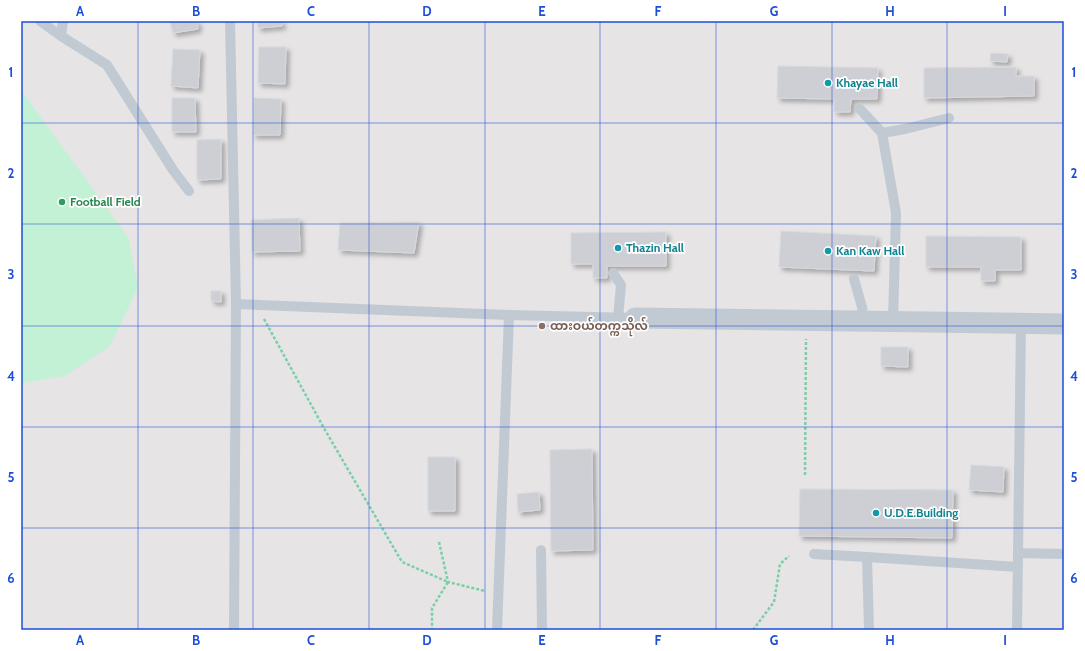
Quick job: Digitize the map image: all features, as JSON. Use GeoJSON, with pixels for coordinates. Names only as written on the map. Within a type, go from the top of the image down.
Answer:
{"type":"FeatureCollection","features":[{"type":"Feature","properties":{"kind":"street"},"geometry":{"type":"LineString","coordinates":[[627,318],[1064,324]]}},
{"type":"Feature","properties":{"kind":"lane"},"geometry":{"type":"LineString","coordinates":[[40,21],[107,65],[173,170],[189,192]]}},
{"type":"Feature","properties":{"kind":"lane"},"geometry":{"type":"LineString","coordinates":[[61,36],[63,21]]}},
{"type":"Feature","properties":{"kind":"lane"},"geometry":{"type":"LineString","coordinates":[[230,21],[236,304],[234,630]]}},
{"type":"Feature","properties":{"kind":"lane"},"geometry":{"type":"LineString","coordinates":[[860,110],[882,133],[896,213],[893,322]]}},
{"type":"Feature","properties":{"kind":"lane"},"geometry":{"type":"LineString","coordinates":[[882,133],[905,130],[949,118]]}},
{"type":"Feature","properties":{"kind":"lane"},"geometry":{"type":"LineString","coordinates":[[236,304],[509,315],[627,318],[621,285],[613,273]]}},
{"type":"Feature","properties":{"kind":"lane"},"geometry":{"type":"LineString","coordinates":[[854,279],[862,307],[864,321]]}},
{"type":"Feature","properties":{"kind":"lane"},"geometry":{"type":"LineString","coordinates":[[497,630],[509,315]]}},
{"type":"Feature","properties":{"kind":"lane"},"geometry":{"type":"LineString","coordinates":[[1017,630],[1021,323]]}},
{"type":"Feature","properties":{"kind":"lane"},"geometry":{"type":"LineString","coordinates":[[541,550],[542,630]]}},
{"type":"Feature","properties":{"kind":"lane"},"geometry":{"type":"LineString","coordinates":[[1018,553],[1064,554]]}},
{"type":"Feature","properties":{"kind":"lane"},"geometry":{"type":"LineString","coordinates":[[814,554],[1018,567]]}},
{"type":"Feature","properties":{"kind":"lane"},"geometry":{"type":"LineString","coordinates":[[867,557],[869,630]]}},
{"type":"Feature","properties":{"kind":"path"},"geometry":{"type":"LineString","coordinates":[[256,304],[325,430],[402,562],[448,582],[485,592]]}},
{"type":"Feature","properties":{"kind":"path"},"geometry":{"type":"LineString","coordinates":[[805,475],[806,320]]}},
{"type":"Feature","properties":{"kind":"path"},"geometry":{"type":"LineString","coordinates":[[432,630],[432,608],[448,582],[439,542]]}},
{"type":"Feature","properties":{"kind":"path"},"geometry":{"type":"LineString","coordinates":[[753,630],[774,602],[780,564],[789,556]]}},
{"type":"Feature","properties":{"kind":"shaded area","name":"ထားဝယ်တက္ကသိုလ်"},"geometry":{"type":"Polygon","coordinates":[[[21,21],[1064,21],[1064,630],[21,630],[21,21]]]}},
{"type":"Feature","properties":{"kind":"green space","name":"Football Field"},"geometry":{"type":"Polygon","coordinates":[[[21,90],[128,237],[138,287],[110,346],[65,376],[21,383],[21,90]]]}},
{"type":"Feature","properties":{"kind":"building"},"geometry":{"type":"Polygon","coordinates":[[[170,21],[197,21],[198,29],[173,33],[170,21]]]}},
{"type":"Feature","properties":{"kind":"building"},"geometry":{"type":"Polygon","coordinates":[[[257,21],[282,21],[282,26],[258,28],[257,21]]]}},
{"type":"Feature","properties":{"kind":"building"},"geometry":{"type":"Polygon","coordinates":[[[259,47],[286,47],[285,84],[258,83],[259,47]]]}},
{"type":"Feature","properties":{"kind":"building"},"geometry":{"type":"Polygon","coordinates":[[[173,49],[200,50],[198,88],[171,86],[173,49]]]}},
{"type":"Feature","properties":{"kind":"building"},"geometry":{"type":"Polygon","coordinates":[[[991,53],[1008,54],[1007,62],[990,61],[991,53]]]}},
{"type":"Feature","properties":{"kind":"building","name":"Khayae Hall"},"geometry":{"type":"Polygon","coordinates":[[[778,66],[878,68],[877,99],[851,99],[850,112],[834,112],[834,99],[777,98],[778,66]]]}},
{"type":"Feature","properties":{"kind":"building"},"geometry":{"type":"Polygon","coordinates":[[[1016,67],[1016,76],[1034,76],[1034,96],[924,98],[924,68],[1016,67]]]}},
{"type":"Feature","properties":{"kind":"building"},"geometry":{"type":"Polygon","coordinates":[[[172,98],[195,98],[196,132],[172,132],[172,98]]]}},
{"type":"Feature","properties":{"kind":"building"},"geometry":{"type":"Polygon","coordinates":[[[254,98],[281,99],[280,135],[253,135],[254,98]]]}},
{"type":"Feature","properties":{"kind":"building"},"geometry":{"type":"Polygon","coordinates":[[[221,139],[221,179],[197,180],[197,140],[221,139]]]}},
{"type":"Feature","properties":{"kind":"building"},"geometry":{"type":"Polygon","coordinates":[[[299,218],[300,251],[252,252],[251,220],[299,218]]]}},
{"type":"Feature","properties":{"kind":"building"},"geometry":{"type":"Polygon","coordinates":[[[419,222],[414,253],[338,250],[340,223],[419,222]]]}},
{"type":"Feature","properties":{"kind":"building","name":"Kan Kaw Hall"},"geometry":{"type":"Polygon","coordinates":[[[781,231],[876,236],[874,271],[779,267],[781,231]]]}},
{"type":"Feature","properties":{"kind":"building","name":"Thazin Hall"},"geometry":{"type":"Polygon","coordinates":[[[666,232],[666,266],[607,266],[607,278],[593,278],[593,264],[571,264],[571,233],[666,232]]]}},
{"type":"Feature","properties":{"kind":"building"},"geometry":{"type":"Polygon","coordinates":[[[926,236],[1021,237],[1021,270],[995,270],[995,281],[981,281],[981,267],[926,267],[926,236]]]}},
{"type":"Feature","properties":{"kind":"building"},"geometry":{"type":"Polygon","coordinates":[[[211,291],[221,291],[221,302],[211,301],[211,291]]]}},
{"type":"Feature","properties":{"kind":"building"},"geometry":{"type":"Polygon","coordinates":[[[881,347],[908,347],[908,367],[881,366],[881,347]]]}},
{"type":"Feature","properties":{"kind":"building"},"geometry":{"type":"Polygon","coordinates":[[[592,449],[593,550],[551,551],[550,450],[592,449]]]}},
{"type":"Feature","properties":{"kind":"building"},"geometry":{"type":"Polygon","coordinates":[[[428,457],[455,457],[455,511],[428,511],[428,457]]]}},
{"type":"Feature","properties":{"kind":"building"},"geometry":{"type":"Polygon","coordinates":[[[971,465],[1004,467],[1003,492],[969,490],[971,465]]]}},
{"type":"Feature","properties":{"kind":"building","name":"U.D.E.Building"},"geometry":{"type":"Polygon","coordinates":[[[800,489],[953,490],[952,538],[799,536],[800,489]]]}},
{"type":"Feature","properties":{"kind":"building"},"geometry":{"type":"Polygon","coordinates":[[[539,492],[540,510],[518,512],[517,494],[539,492]]]}},
{"type":"Feature","properties":{"kind":"place","name":"Khayae Hall"},"geometry":{"type":"Point","coordinates":[828,83]}},
{"type":"Feature","properties":{"kind":"place","name":"Football Field"},"geometry":{"type":"Point","coordinates":[62,202]}},
{"type":"Feature","properties":{"kind":"place","name":"Thazin Hall"},"geometry":{"type":"Point","coordinates":[618,248]}},
{"type":"Feature","properties":{"kind":"place","name":"Kan Kaw Hall"},"geometry":{"type":"Point","coordinates":[828,251]}},
{"type":"Feature","properties":{"kind":"place","name":"ထားဝယ်တက္ကသိုလ်"},"geometry":{"type":"Point","coordinates":[542,326]}},
{"type":"Feature","properties":{"kind":"place","name":"U.D.E.Building"},"geometry":{"type":"Point","coordinates":[876,513]}}]}
